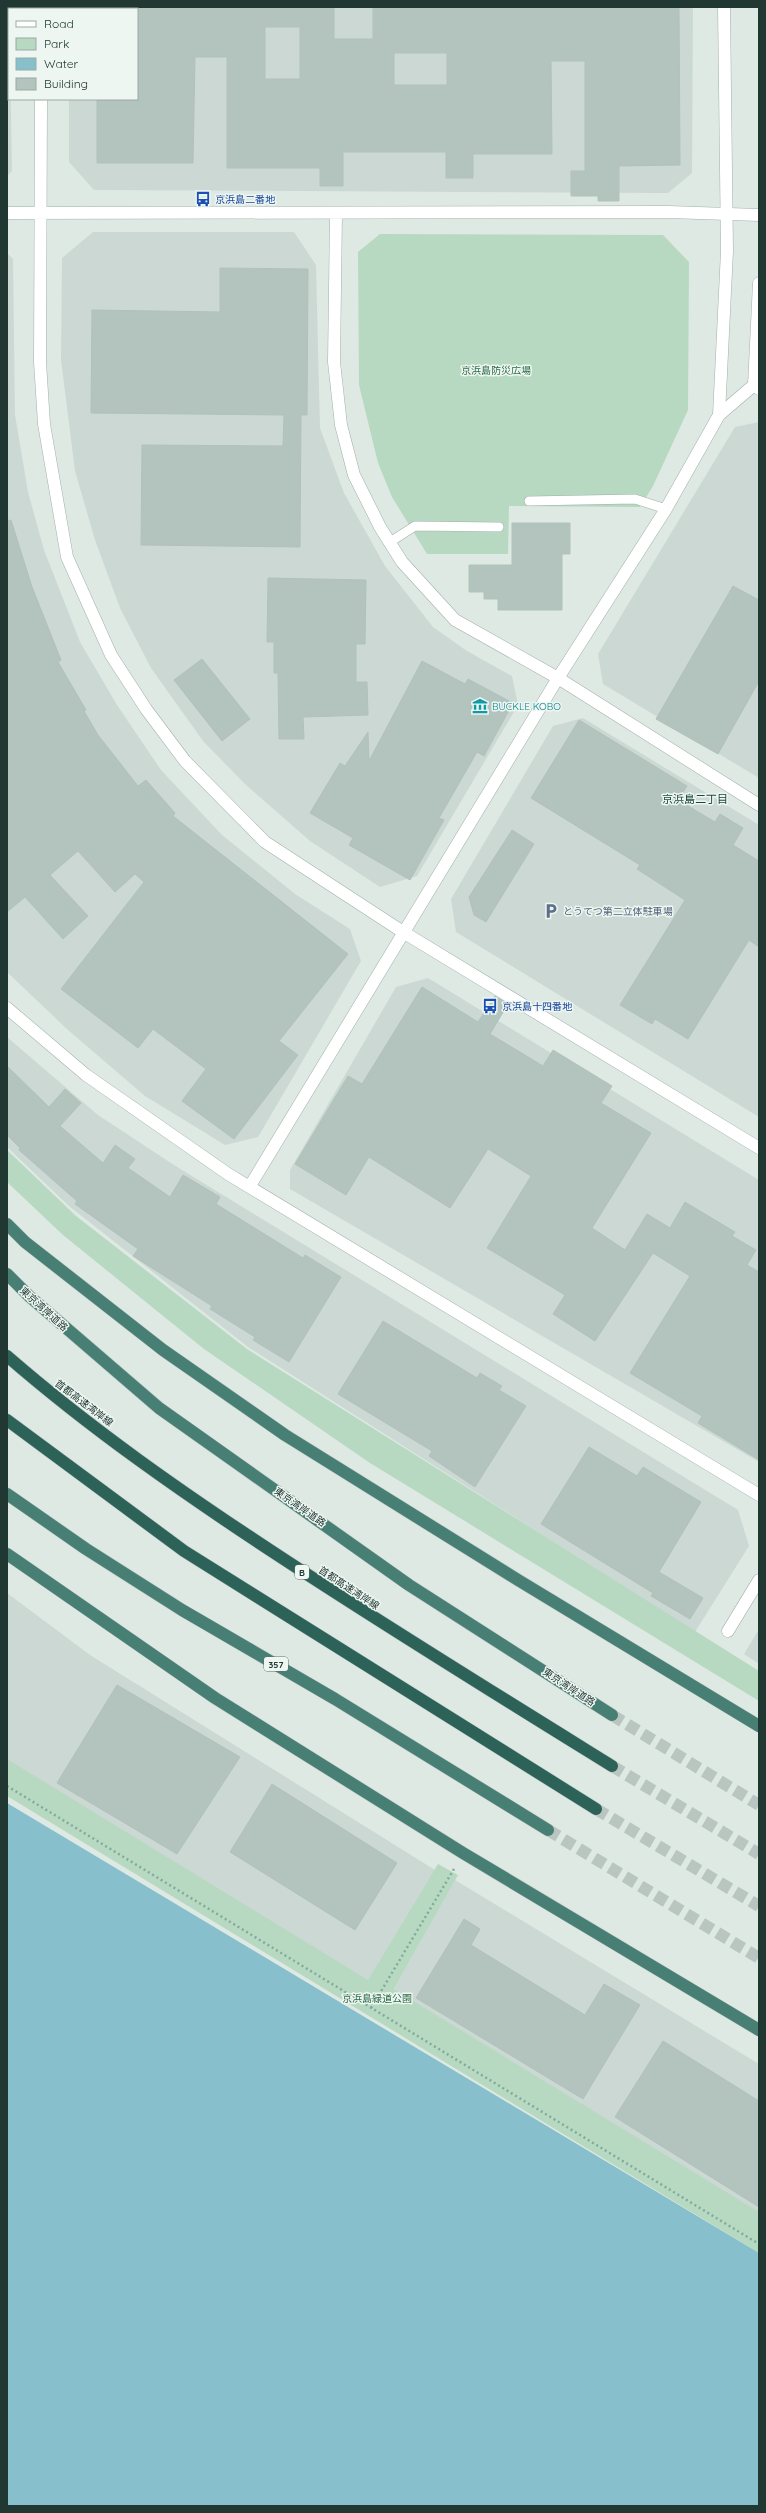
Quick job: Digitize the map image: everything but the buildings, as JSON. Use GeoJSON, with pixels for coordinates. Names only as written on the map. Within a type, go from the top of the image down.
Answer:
{"type":"FeatureCollection","features":[{"type":"Feature","properties":{"kind":"highway"},"geometry":{"type":"LineString","coordinates":[[7,1224],[25,1242],[164,1350],[285,1435],[518,1580],[759,1726]]}},
{"type":"Feature","properties":{"kind":"highway","name":"東京湾岸道路"},"geometry":{"type":"LineString","coordinates":[[7,1274],[29,1296],[159,1408],[409,1585],[612,1715]]}},
{"type":"Feature","properties":{"kind":"highway","name":"首都高速湾岸線"},"geometry":{"type":"LineString","coordinates":[[7,1356],[59,1402],[205,1507],[379,1622],[612,1766]]}},
{"type":"Feature","properties":{"kind":"highway"},"geometry":{"type":"LineString","coordinates":[[7,1420],[184,1551],[596,1809]]}},
{"type":"Feature","properties":{"kind":"highway","name":"357"},"geometry":{"type":"LineString","coordinates":[[7,1494],[86,1549],[182,1610],[335,1699],[548,1830]]}},
{"type":"Feature","properties":{"kind":"highway"},"geometry":{"type":"LineString","coordinates":[[7,1554],[215,1698],[463,1853],[759,2030]]}},
{"type":"Feature","properties":{"kind":"street"},"geometry":{"type":"LineString","coordinates":[[719,415],[728,215],[724,7]]}},
{"type":"Feature","properties":{"kind":"street"},"geometry":{"type":"LineString","coordinates":[[41,100],[40,362],[44,424],[67,557],[111,656],[184,761],[265,842],[404,932],[759,1148]]}},
{"type":"Feature","properties":{"kind":"street"},"geometry":{"type":"LineString","coordinates":[[7,213],[41,215],[668,212],[759,215]]}},
{"type":"Feature","properties":{"kind":"street"},"geometry":{"type":"LineString","coordinates":[[336,214],[334,362],[342,425],[354,474],[402,562],[456,620],[558,678],[759,805]]}},
{"type":"Feature","properties":{"kind":"street"},"geometry":{"type":"LineString","coordinates":[[250,1186],[558,678],[666,509],[719,415],[757,387],[759,283]]}},
{"type":"Feature","properties":{"kind":"street"},"geometry":{"type":"LineString","coordinates":[[7,1008],[86,1076],[228,1174],[759,1494]]}},
{"type":"Feature","properties":{"kind":"street"},"geometry":{"type":"LineString","coordinates":[[728,1631],[759,1580]]}},
{"type":"Feature","properties":{"kind":"lane"},"geometry":{"type":"LineString","coordinates":[[529,501],[635,499],[666,509]]}},
{"type":"Feature","properties":{"kind":"lane"},"geometry":{"type":"LineString","coordinates":[[390,542],[415,526],[499,527]]}},
{"type":"Feature","properties":{"kind":"path"},"geometry":{"type":"LineString","coordinates":[[7,1786],[759,2244]]}},
{"type":"Feature","properties":{"kind":"path"},"geometry":{"type":"LineString","coordinates":[[371,2008],[454,1869]]}},
{"type":"Feature","properties":{"kind":"shaded area"},"geometry":{"type":"Polygon","coordinates":[[[7,7],[13,7],[8,8],[8,100],[11,100],[12,171],[7,176],[7,7]]]}},
{"type":"Feature","properties":{"kind":"shaded area"},"geometry":{"type":"Polygon","coordinates":[[[693,7],[692,173],[668,193],[94,190],[69,162],[69,100],[138,100],[138,8],[68,8],[693,7]]]}},
{"type":"Feature","properties":{"kind":"shaded area"},"geometry":{"type":"Polygon","coordinates":[[[93,232],[294,232],[316,265],[320,428],[344,493],[385,566],[433,627],[467,651],[512,676],[518,705],[417,876],[380,887],[310,841],[245,784],[203,741],[151,668],[120,608],[95,540],[75,471],[61,360],[62,258],[93,232]]]}},
{"type":"Feature","properties":{"kind":"shaded area"},"geometry":{"type":"Polygon","coordinates":[[[7,253],[13,259],[15,415],[28,492],[44,550],[80,642],[117,705],[161,770],[222,835],[295,894],[350,929],[361,961],[258,1137],[225,1145],[145,1096],[68,1030],[7,972],[7,253]]]}},
{"type":"Feature","properties":{"kind":"shaded area"},"geometry":{"type":"Polygon","coordinates":[[[759,422],[759,778],[603,684],[598,654],[735,427],[759,422]]]}},
{"type":"Feature","properties":{"kind":"shaded area"},"geometry":{"type":"Polygon","coordinates":[[[583,718],[759,825],[759,1117],[456,932],[451,899],[553,726],[583,718]]]}},
{"type":"Feature","properties":{"kind":"shaded area"},"geometry":{"type":"Polygon","coordinates":[[[428,978],[759,1180],[759,1462],[290,1189],[290,1170],[396,987],[428,978]]]}},
{"type":"Feature","properties":{"kind":"shaded area"},"geometry":{"type":"Polygon","coordinates":[[[7,1037],[98,1115],[174,1165],[738,1510],[749,1546],[695,1632],[248,1347],[69,1206],[7,1147],[7,1037]]]}},
{"type":"Feature","properties":{"kind":"shaded area"},"geometry":{"type":"Polygon","coordinates":[[[7,1593],[90,1655],[435,1870],[368,1981],[7,1762],[7,1593]]]}},
{"type":"Feature","properties":{"kind":"shaded area"},"geometry":{"type":"Polygon","coordinates":[[[759,1629],[759,1664],[744,1654],[759,1629]]]}},
{"type":"Feature","properties":{"kind":"shaded area"},"geometry":{"type":"Polygon","coordinates":[[[455,1880],[759,2064],[759,2213],[394,1989],[455,1880]]]}},
{"type":"Feature","properties":{"kind":"green space","name":"京浜島防災広場"},"geometry":{"type":"Polygon","coordinates":[[[380,234],[663,235],[689,262],[688,410],[653,486],[640,507],[509,506],[508,554],[427,554],[392,497],[378,463],[359,385],[358,252],[380,234]]]}},
{"type":"Feature","properties":{"kind":"green space"},"geometry":{"type":"Polygon","coordinates":[[[7,1150],[76,1216],[247,1349],[759,1671],[759,1701],[370,1463],[204,1349],[63,1235],[7,1182],[7,1150]]]}},
{"type":"Feature","properties":{"kind":"green space","name":"京浜島緑道公園"},"geometry":{"type":"Polygon","coordinates":[[[7,1759],[368,1980],[438,1864],[458,1875],[394,1989],[759,2212],[759,2253],[7,1796],[7,1759]]]}},
{"type":"Feature","properties":{"kind":"water"},"geometry":{"type":"Polygon","coordinates":[[[7,1803],[759,2253],[759,2506],[7,2506],[7,1803]]]}},
{"type":"Feature","properties":{"kind":"tunnel"},"geometry":{"type":"LineString","coordinates":[[612,1715],[759,1805]]}},
{"type":"Feature","properties":{"kind":"tunnel"},"geometry":{"type":"LineString","coordinates":[[612,1766],[759,1854]]}},
{"type":"Feature","properties":{"kind":"tunnel"},"geometry":{"type":"LineString","coordinates":[[596,1809],[759,1906]]}},
{"type":"Feature","properties":{"kind":"tunnel"},"geometry":{"type":"LineString","coordinates":[[548,1830],[759,1958]]}},
{"type":"Feature","properties":{"kind":"place","name":"京浜島二番地"},"geometry":{"type":"Point","coordinates":[203,199]}},
{"type":"Feature","properties":{"kind":"place","name":"BUCKLE KOBO"},"geometry":{"type":"Point","coordinates":[480,706]}},
{"type":"Feature","properties":{"kind":"place","name":"とうてつ第二立体駐車場"},"geometry":{"type":"Point","coordinates":[551,911]}},
{"type":"Feature","properties":{"kind":"place","name":"京浜島十四番地"},"geometry":{"type":"Point","coordinates":[490,1006]}},
{"type":"Feature","properties":{"kind":"district","name":"京浜島二丁目"},"geometry":{"type":"Point","coordinates":[695,799]}}]}
